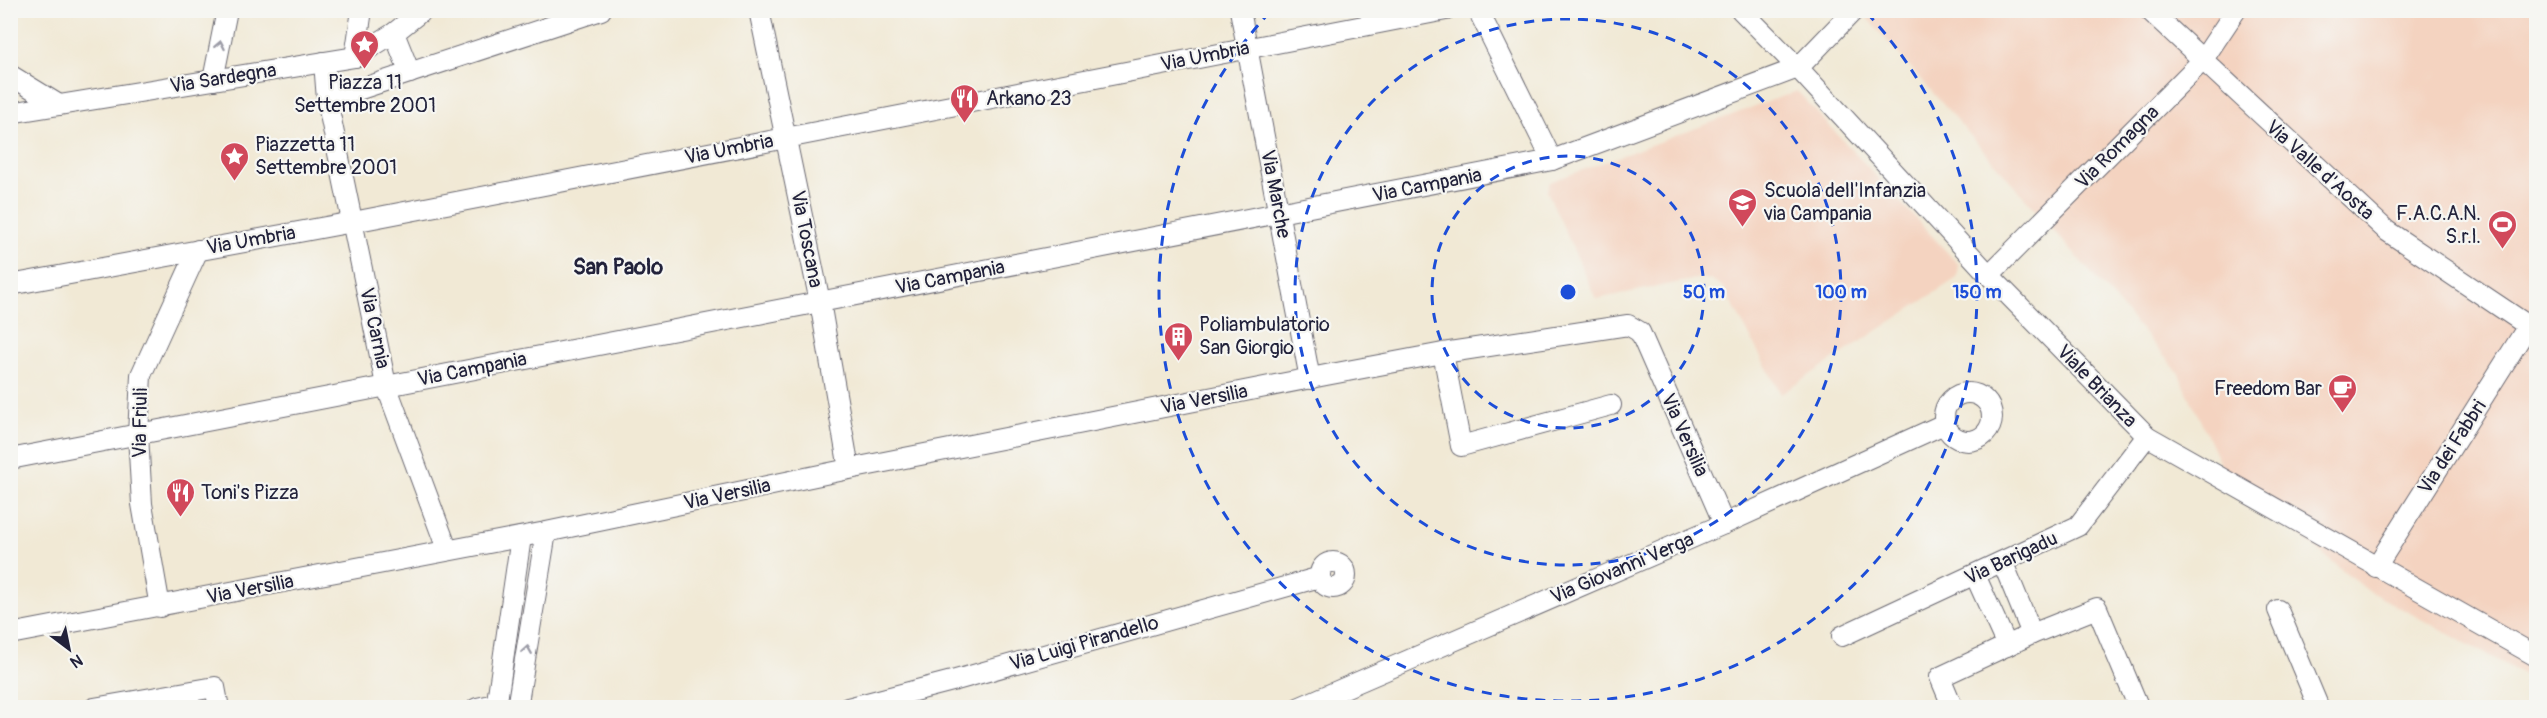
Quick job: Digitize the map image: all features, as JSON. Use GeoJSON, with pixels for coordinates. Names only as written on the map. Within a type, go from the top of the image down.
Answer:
{"type":"FeatureCollection","features":[{"type":"Feature","properties":{"kind":"street"},"geometry":{"type":"LineString","coordinates":[[213,80],[227,10]]}},
{"type":"Feature","properties":{"kind":"street"},"geometry":{"type":"LineString","coordinates":[[355,57],[362,10]]}},
{"type":"Feature","properties":{"kind":"street","name":"Via Sardegna"},"geometry":{"type":"LineString","coordinates":[[10,113],[355,57],[394,33],[423,10]]}},
{"type":"Feature","properties":{"kind":"street"},"geometry":{"type":"LineString","coordinates":[[324,62],[327,100],[601,10]]}},
{"type":"Feature","properties":{"kind":"street","name":"Via Toscana"},"geometry":{"type":"LineString","coordinates":[[759,10],[820,302],[849,469]]}},
{"type":"Feature","properties":{"kind":"street","name":"Via Marche"},"geometry":{"type":"LineString","coordinates":[[1240,10],[1310,379]]}},
{"type":"Feature","properties":{"kind":"street","name":"Via Umbria"},"geometry":{"type":"LineString","coordinates":[[10,285],[353,222],[1446,10]]}},
{"type":"Feature","properties":{"kind":"street"},"geometry":{"type":"LineString","coordinates":[[1478,10],[1552,160]]}},
{"type":"Feature","properties":{"kind":"street","name":"Viale Brianza"},"geometry":{"type":"LineString","coordinates":[[1741,10],[1798,68],[1989,275],[2147,436],[2536,656]]}},
{"type":"Feature","properties":{"kind":"street","name":"Via Campania"},"geometry":{"type":"LineString","coordinates":[[10,459],[1552,160],[1798,68],[1854,10]]}},
{"type":"Feature","properties":{"kind":"street","name":"Via Valle d'Aosta"},"geometry":{"type":"LineString","coordinates":[[2149,10],[2387,231],[2532,329]]}},
{"type":"Feature","properties":{"kind":"street","name":"Via Romagna"},"geometry":{"type":"LineString","coordinates":[[1989,275],[2202,61],[2236,10]]}},
{"type":"Feature","properties":{"kind":"street"},"geometry":{"type":"LineString","coordinates":[[394,33],[410,73]]}},
{"type":"Feature","properties":{"kind":"street"},"geometry":{"type":"LineString","coordinates":[[10,75],[59,105]]}},
{"type":"Feature","properties":{"kind":"street","name":"Via Carnia"},"geometry":{"type":"LineString","coordinates":[[327,100],[387,386],[447,549]]}},
{"type":"Feature","properties":{"kind":"street","name":"Via Friuli"},"geometry":{"type":"LineString","coordinates":[[160,606],[142,504],[138,435],[141,375],[198,250]]}},
{"type":"Feature","properties":{"kind":"street","name":"Via Versilia"},"geometry":{"type":"LineString","coordinates":[[10,634],[447,549],[521,537],[849,469],[1443,353],[1623,326],[1634,327],[1640,332],[1724,524]]}},
{"type":"Feature","properties":{"kind":"street","name":"Via dei Fabbri"},"geometry":{"type":"LineString","coordinates":[[2376,567],[2532,329]]}},
{"type":"Feature","properties":{"kind":"street"},"geometry":{"type":"LineString","coordinates":[[1443,353],[1461,446],[1611,405]]}},
{"type":"Feature","properties":{"kind":"street","name":"Via Giovanni Verga"},"geometry":{"type":"LineString","coordinates":[[1298,708],[1724,524],[1944,424]]}},
{"type":"Feature","properties":{"kind":"street","name":"Via Barigadu"},"geometry":{"type":"LineString","coordinates":[[1842,636],[2003,563],[2078,526],[2147,436]]}},
{"type":"Feature","properties":{"kind":"street"},"geometry":{"type":"LineString","coordinates":[[517,708],[546,532]]}},
{"type":"Feature","properties":{"kind":"street"},"geometry":{"type":"LineString","coordinates":[[490,706],[521,537]]}},
{"type":"Feature","properties":{"kind":"street"},"geometry":{"type":"LineString","coordinates":[[2003,563],[2032,634]]}},
{"type":"Feature","properties":{"kind":"street"},"geometry":{"type":"LineString","coordinates":[[1975,575],[2007,646]]}},
{"type":"Feature","properties":{"kind":"street","name":"Via Luigi Pirandello"},"geometry":{"type":"LineString","coordinates":[[848,708],[956,680],[1320,577]]}},
{"type":"Feature","properties":{"kind":"street"},"geometry":{"type":"LineString","coordinates":[[1953,708],[1940,677],[2032,634],[2097,608],[2139,708]]}},
{"type":"Feature","properties":{"kind":"street"},"geometry":{"type":"LineString","coordinates":[[2278,610],[2314,706]]}},
{"type":"Feature","properties":{"kind":"street"},"geometry":{"type":"LineString","coordinates":[[94,708],[215,687],[219,708]]}},
{"type":"Feature","properties":{"kind":"shaded area"},"geometry":{"type":"Polygon","coordinates":[[[1861,11],[2536,11],[2536,681],[2367,590],[2225,474],[2178,372],[1861,11]]]}},
{"type":"Feature","properties":{"kind":"shaded area","name":"Scuola dell'Infanzia via Campania"},"geometry":{"type":"Polygon","coordinates":[[[1797,91],[1959,265],[1957,278],[1781,394],[1723,287],[1714,281],[1701,278],[1596,299],[1547,191],[1550,182],[1797,91]]]}},
{"type":"Feature","properties":{"kind":"place","name":"Piazza 11 Settembre 2001"},"geometry":{"type":"Point","coordinates":[365,70]}},
{"type":"Feature","properties":{"kind":"place","name":"Arkano 23"},"geometry":{"type":"Point","coordinates":[965,124]}},
{"type":"Feature","properties":{"kind":"place","name":"Piazzetta 11 Settembre 2001"},"geometry":{"type":"Point","coordinates":[234,182]}},
{"type":"Feature","properties":{"kind":"place","name":"Scuola dell'Infanzia via Campania"},"geometry":{"type":"Point","coordinates":[1743,228]}},
{"type":"Feature","properties":{"kind":"place","name":"F.A.C.A.N. S.r.l."},"geometry":{"type":"Point","coordinates":[2502,250]}},
{"type":"Feature","properties":{"kind":"place","name":"Poliambulatorio San Giorgio"},"geometry":{"type":"Point","coordinates":[1178,362]}},
{"type":"Feature","properties":{"kind":"place","name":"Freedom Bar"},"geometry":{"type":"Point","coordinates":[2343,414]}},
{"type":"Feature","properties":{"kind":"place","name":"Toni's Pizza"},"geometry":{"type":"Point","coordinates":[180,518]}},
{"type":"Feature","properties":{"kind":"district","name":"San Paolo"},"geometry":{"type":"Point","coordinates":[618,267]}}]}
